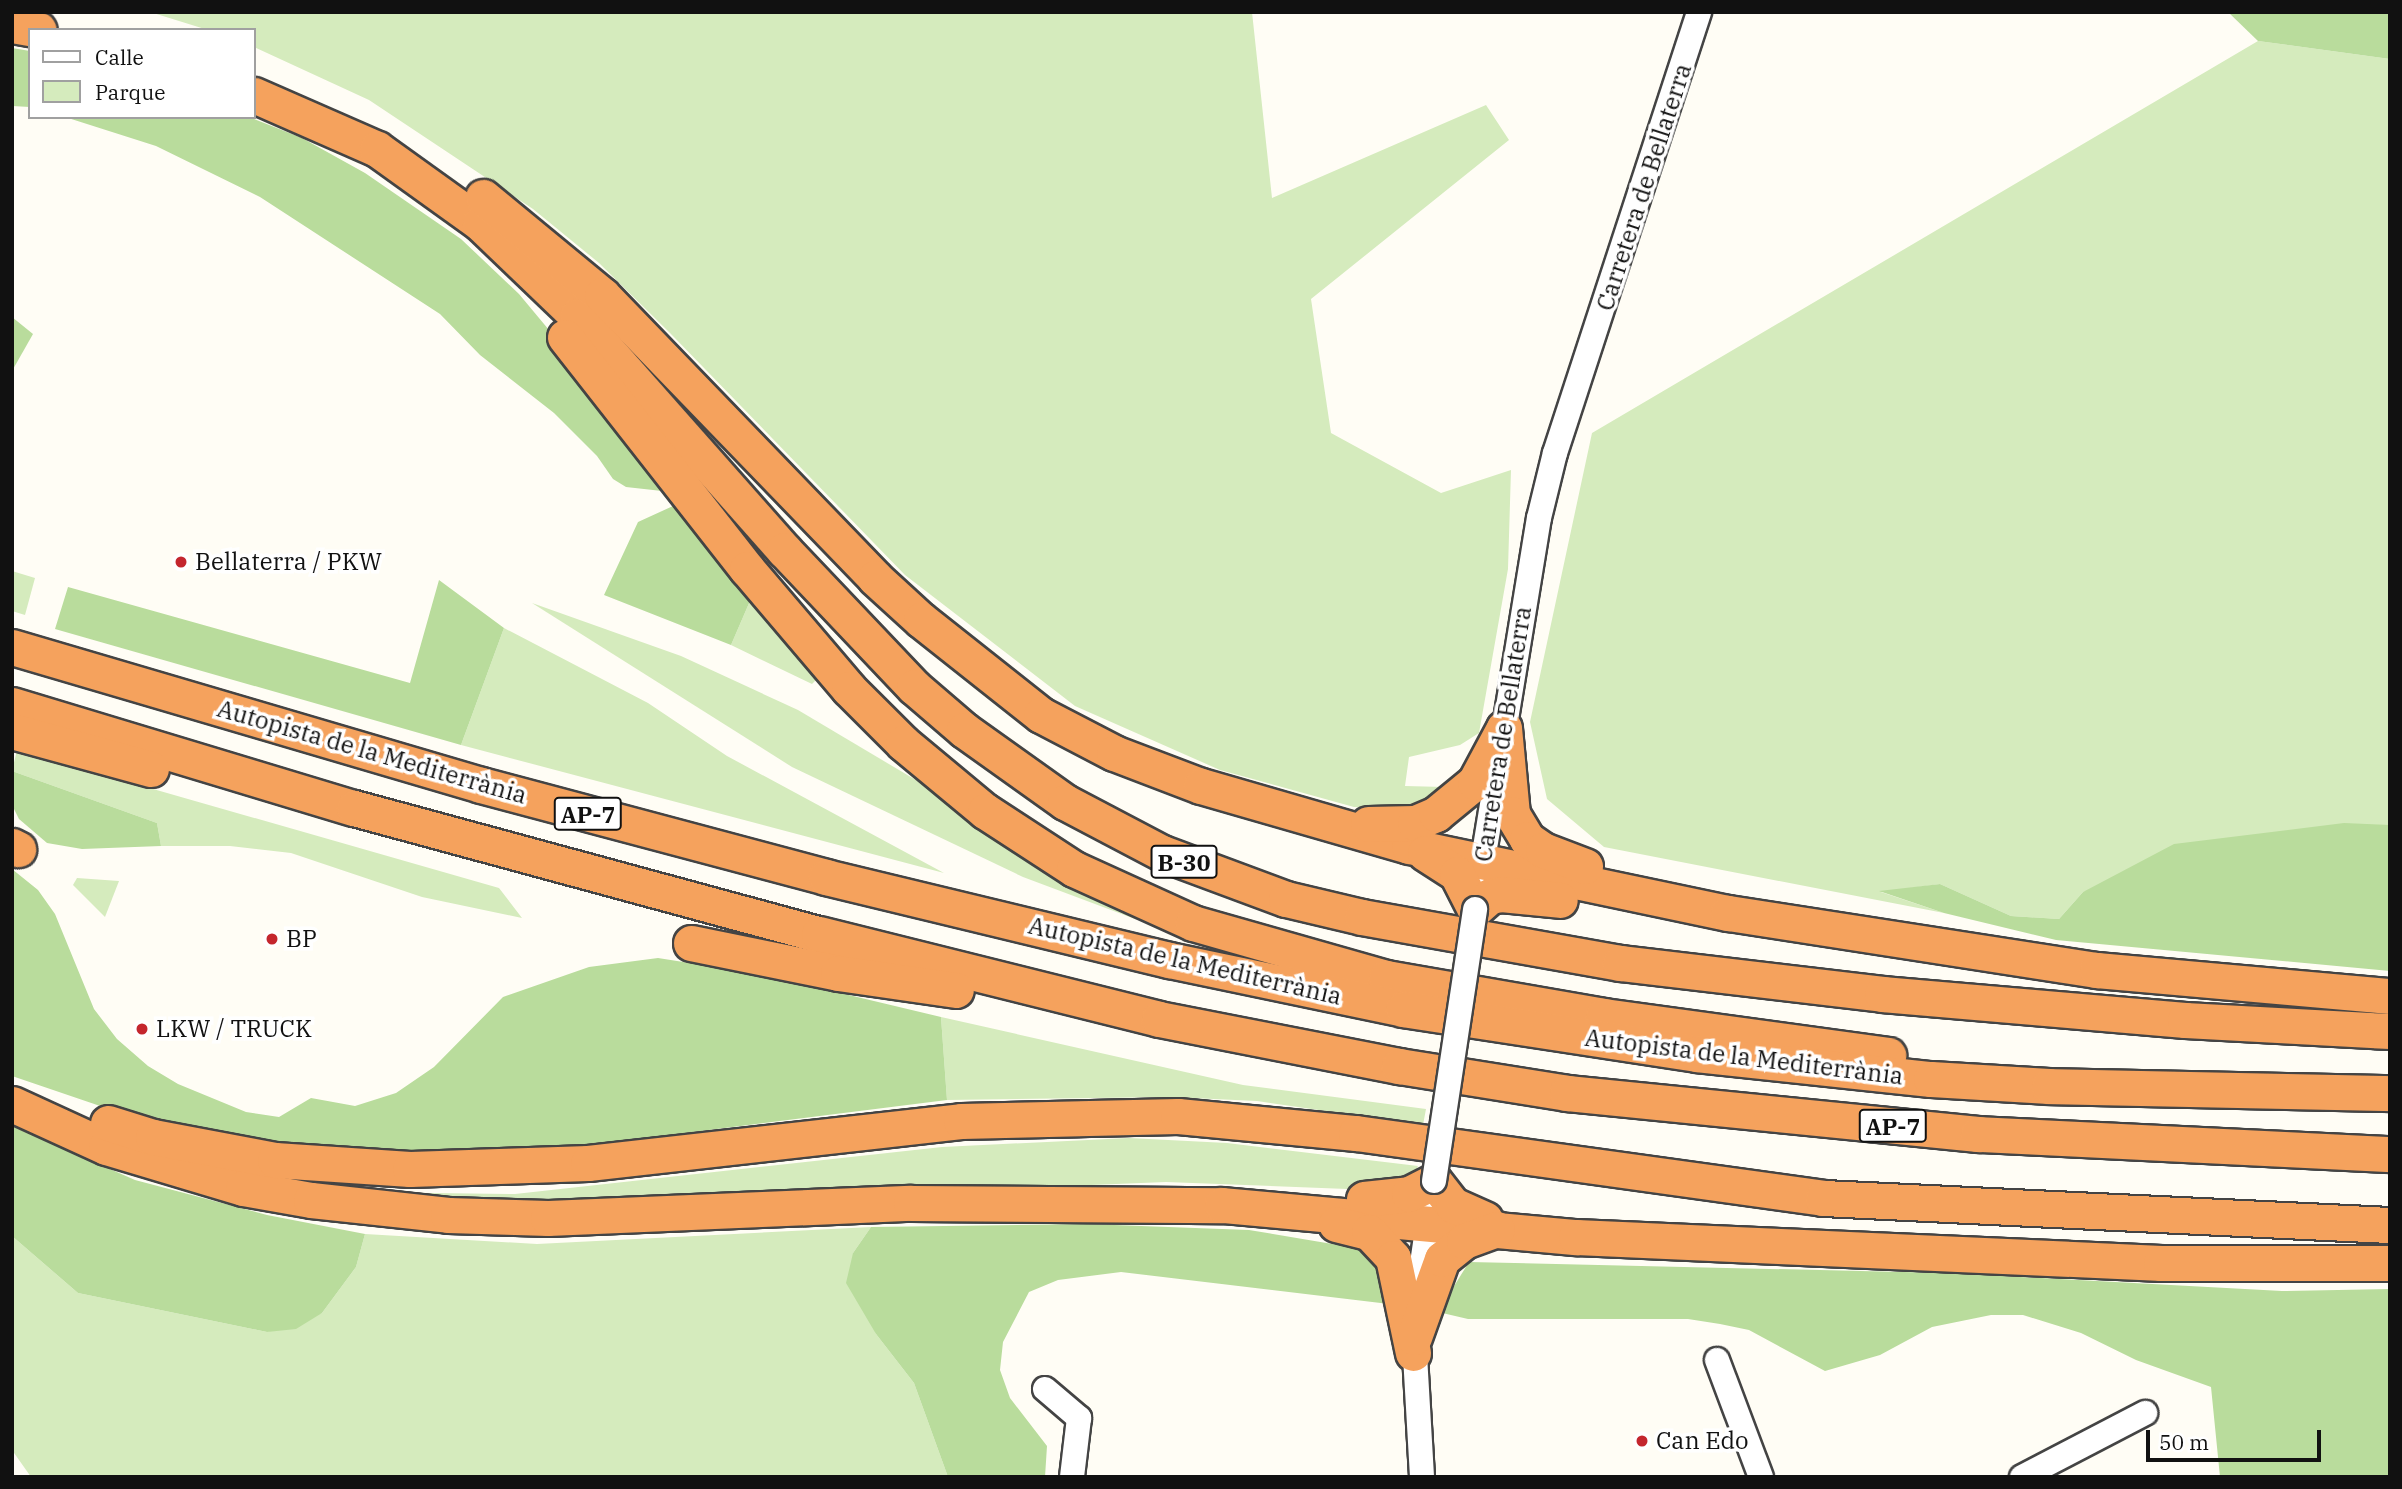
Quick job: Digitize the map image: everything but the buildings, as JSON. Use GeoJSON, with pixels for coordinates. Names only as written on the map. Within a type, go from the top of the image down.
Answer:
{"type":"FeatureCollection","features":[{"type":"Feature","properties":{"kind":"highway"},"geometry":{"type":"LineString","coordinates":[[256,74],[322,98],[391,134],[537,239],[664,356],[874,578],[1005,690],[1041,715],[1114,753],[1201,786],[1409,846],[1728,913],[2097,970],[2390,996]]}},
{"type":"Feature","properties":{"kind":"highway"},"geometry":{"type":"LineString","coordinates":[[256,97],[409,190],[489,253],[577,351],[747,569],[849,689],[903,743],[985,811],[1074,869],[1193,923],[1386,978],[1603,1016],[1843,1046],[2049,1086]]}},
{"type":"Feature","properties":{"kind":"highway","name":"B-30"},"geometry":{"type":"LineString","coordinates":[[256,97],[377,149],[480,223],[577,316],[784,550],[914,687],[964,730],[1054,795],[1162,853],[1286,898],[1362,917],[1606,961],[1882,994],[2199,1021],[2390,1031]]}},
{"type":"Feature","properties":{"kind":"highway","name":"Autopista de la Mediterrània"},"geometry":{"type":"LineString","coordinates":[[12,647],[651,831],[1284,986],[1525,1030],[1696,1054],[2049,1086],[2390,1093]]}},
{"type":"Feature","properties":{"kind":"highway","name":"Autopista de la Mediterrània"},"geometry":{"type":"LineString","coordinates":[[12,705],[354,808],[805,931],[1159,1019],[1399,1066],[1668,1104],[1978,1134],[2390,1154]]}},
{"type":"Feature","properties":{"kind":"highway"},"geometry":{"type":"LineString","coordinates":[[1314,818],[1389,826],[1436,814],[1475,782],[1504,728]]}},
{"type":"Feature","properties":{"kind":"highway"},"geometry":{"type":"LineString","coordinates":[[1504,728],[1509,801],[1527,839],[1565,859],[1728,913]]}},
{"type":"Feature","properties":{"kind":"highway"},"geometry":{"type":"LineString","coordinates":[[12,731],[144,767],[354,808]]}},
{"type":"Feature","properties":{"kind":"highway"},"geometry":{"type":"LineString","coordinates":[[1409,846],[1457,874],[1475,909],[1490,896],[1516,893],[1724,927],[1847,933]]}},
{"type":"Feature","properties":{"kind":"highway"},"geometry":{"type":"LineString","coordinates":[[691,943],[838,973],[1159,1019]]}},
{"type":"Feature","properties":{"kind":"highway"},"geometry":{"type":"LineString","coordinates":[[12,1089],[153,1137],[275,1160],[355,1168],[588,1163],[961,1121],[1178,1116],[1356,1133],[1824,1198],[2390,1225]]}},
{"type":"Feature","properties":{"kind":"highway"},"geometry":{"type":"LineString","coordinates":[[12,1104],[106,1147],[243,1188],[311,1200],[448,1216],[548,1218],[911,1203],[1222,1205],[1386,1198],[1409,1194],[1434,1181],[1445,1199],[1464,1211],[1513,1230]]}},
{"type":"Feature","properties":{"kind":"highway"},"geometry":{"type":"LineString","coordinates":[[1222,1205],[1428,1220],[1513,1230],[1973,1256],[2390,1263]]}},
{"type":"Feature","properties":{"kind":"highway"},"geometry":{"type":"LineString","coordinates":[[1222,1205],[1356,1227],[1379,1239],[1397,1272],[1414,1345]]}},
{"type":"Feature","properties":{"kind":"highway"},"geometry":{"type":"LineString","coordinates":[[1414,1345],[1442,1259],[1471,1237],[1513,1230]]}},
{"type":"Feature","properties":{"kind":"street","name":"Carretera de Bellaterra"},"geometry":{"type":"LineString","coordinates":[[1422,1477],[1414,1345],[1428,1220],[1482,862],[1539,519],[1555,453],[1699,12]]}},
{"type":"Feature","properties":{"kind":"street"},"geometry":{"type":"LineString","coordinates":[[1717,1360],[1761,1477]]}},
{"type":"Feature","properties":{"kind":"street"},"geometry":{"type":"LineString","coordinates":[[1045,1389],[1079,1418],[1072,1477]]}},
{"type":"Feature","properties":{"kind":"street"},"geometry":{"type":"LineString","coordinates":[[2022,1477],[2145,1413]]}},
{"type":"Feature","properties":{"kind":"green space"},"geometry":{"type":"Polygon","coordinates":[[[150,12],[1252,12],[1272,198],[1486,105],[1509,140],[1311,299],[1331,433],[1441,493],[1511,470],[1508,569],[1479,733],[1460,745],[1409,757],[1405,786],[1444,787],[1432,798],[1400,809],[1354,807],[1220,770],[1075,706],[905,575],[599,263],[533,209],[369,100],[256,48],[256,28],[202,28],[150,12]]]}},
{"type":"Feature","properties":{"kind":"green space"},"geometry":{"type":"Polygon","coordinates":[[[2228,12],[2390,12],[2390,59],[2258,41],[2228,12]]]}},
{"type":"Feature","properties":{"kind":"green space"},"geometry":{"type":"Polygon","coordinates":[[[2258,41],[2390,59],[2390,828],[2083,892],[2059,919],[2011,916],[1940,884],[1881,892],[1944,913],[1604,847],[1547,799],[1530,722],[1592,433],[2258,41]]]}},
{"type":"Feature","properties":{"kind":"green space"},"geometry":{"type":"Polygon","coordinates":[[[12,48],[28,51],[28,107],[12,106],[12,48]]]}},
{"type":"Feature","properties":{"kind":"green space"},"geometry":{"type":"Polygon","coordinates":[[[71,119],[254,119],[302,138],[365,173],[461,239],[519,294],[579,366],[753,594],[731,645],[604,595],[638,522],[673,506],[662,491],[626,487],[613,479],[597,456],[554,413],[480,355],[440,314],[260,197],[156,146],[71,119]]]}},
{"type":"Feature","properties":{"kind":"green space"},"geometry":{"type":"Polygon","coordinates":[[[12,317],[33,334],[12,371],[12,317]]]}},
{"type":"Feature","properties":{"kind":"green space"},"geometry":{"type":"Polygon","coordinates":[[[12,571],[35,578],[25,615],[12,611],[12,571]]]}},
{"type":"Feature","properties":{"kind":"green space"},"geometry":{"type":"Polygon","coordinates":[[[439,580],[504,628],[461,745],[55,629],[68,587],[410,683],[439,580]]]}},
{"type":"Feature","properties":{"kind":"green space"},"geometry":{"type":"Polygon","coordinates":[[[753,594],[820,676],[812,684],[731,645],[753,594]]]}},
{"type":"Feature","properties":{"kind":"green space"},"geometry":{"type":"Polygon","coordinates":[[[532,603],[681,656],[798,710],[1138,912],[1135,919],[1023,877],[792,767],[532,603]]]}},
{"type":"Feature","properties":{"kind":"green space"},"geometry":{"type":"Polygon","coordinates":[[[504,628],[648,703],[727,756],[944,873],[461,745],[504,628]]]}},
{"type":"Feature","properties":{"kind":"green space"},"geometry":{"type":"Polygon","coordinates":[[[17,750],[499,888],[522,918],[422,897],[291,853],[230,846],[161,846],[157,823],[12,771],[17,750]]]}},
{"type":"Feature","properties":{"kind":"green space"},"geometry":{"type":"Polygon","coordinates":[[[12,771],[157,823],[161,846],[82,849],[47,843],[19,819],[12,805],[12,771]]]}},
{"type":"Feature","properties":{"kind":"green space"},"geometry":{"type":"Polygon","coordinates":[[[2344,823],[2390,825],[2390,971],[2056,940],[1944,913],[1879,891],[1940,884],[2011,916],[2059,919],[2083,892],[2174,844],[2344,823]]]}},
{"type":"Feature","properties":{"kind":"green space"},"geometry":{"type":"Polygon","coordinates":[[[12,869],[38,890],[55,914],[94,1009],[117,1039],[148,1066],[178,1084],[246,1112],[279,1117],[311,1098],[355,1106],[396,1093],[434,1067],[503,997],[589,967],[658,958],[765,975],[941,1017],[947,1100],[575,1147],[369,1155],[153,1124],[12,1076],[12,869]]]}},
{"type":"Feature","properties":{"kind":"green space"},"geometry":{"type":"Polygon","coordinates":[[[77,878],[119,881],[105,917],[73,885],[77,878]]]}},
{"type":"Feature","properties":{"kind":"green space"},"geometry":{"type":"Polygon","coordinates":[[[941,1017],[1243,1085],[1426,1109],[1423,1125],[1257,1101],[1170,1097],[947,1100],[941,1017]]]}},
{"type":"Feature","properties":{"kind":"green space"},"geometry":{"type":"Polygon","coordinates":[[[12,1126],[135,1180],[267,1215],[365,1234],[356,1267],[322,1313],[296,1329],[267,1332],[78,1293],[12,1236],[12,1126]]]}},
{"type":"Feature","properties":{"kind":"green space"},"geometry":{"type":"Polygon","coordinates":[[[1129,1138],[1227,1143],[1418,1166],[1415,1173],[1373,1190],[1166,1182],[511,1208],[353,1192],[515,1194],[942,1147],[1129,1138]]]}},
{"type":"Feature","properties":{"kind":"green space"},"geometry":{"type":"Polygon","coordinates":[[[1087,1224],[1249,1230],[1356,1248],[1373,1258],[1385,1278],[1389,1304],[1121,1272],[1058,1280],[1029,1292],[1003,1342],[1000,1370],[1010,1398],[1047,1446],[1045,1477],[948,1477],[914,1383],[876,1334],[846,1283],[853,1253],[871,1227],[1087,1224]]]}},
{"type":"Feature","properties":{"kind":"green space"},"geometry":{"type":"Polygon","coordinates":[[[871,1227],[853,1253],[876,1334],[914,1383],[948,1477],[31,1477],[12,1450],[12,1236],[78,1293],[267,1332],[322,1313],[356,1267],[365,1234],[537,1244],[871,1227]]]}},
{"type":"Feature","properties":{"kind":"green space"},"geometry":{"type":"Polygon","coordinates":[[[1469,1262],[1947,1273],[2282,1291],[2390,1289],[2390,1477],[2220,1477],[2211,1387],[2136,1360],[2081,1333],[2023,1315],[1991,1315],[1932,1327],[1880,1355],[1825,1371],[1749,1330],[1688,1319],[1468,1319],[1438,1312],[1469,1262]]]}},
{"type":"Feature","properties":{"kind":"place","name":"Bellaterra / PKW"},"geometry":{"type":"Point","coordinates":[181,562]}},
{"type":"Feature","properties":{"kind":"place","name":"BP"},"geometry":{"type":"Point","coordinates":[272,939]}},
{"type":"Feature","properties":{"kind":"place","name":"LKW / TRUCK"},"geometry":{"type":"Point","coordinates":[142,1029]}},
{"type":"Feature","properties":{"kind":"place","name":"Can Edo"},"geometry":{"type":"Point","coordinates":[1642,1441]}}]}
